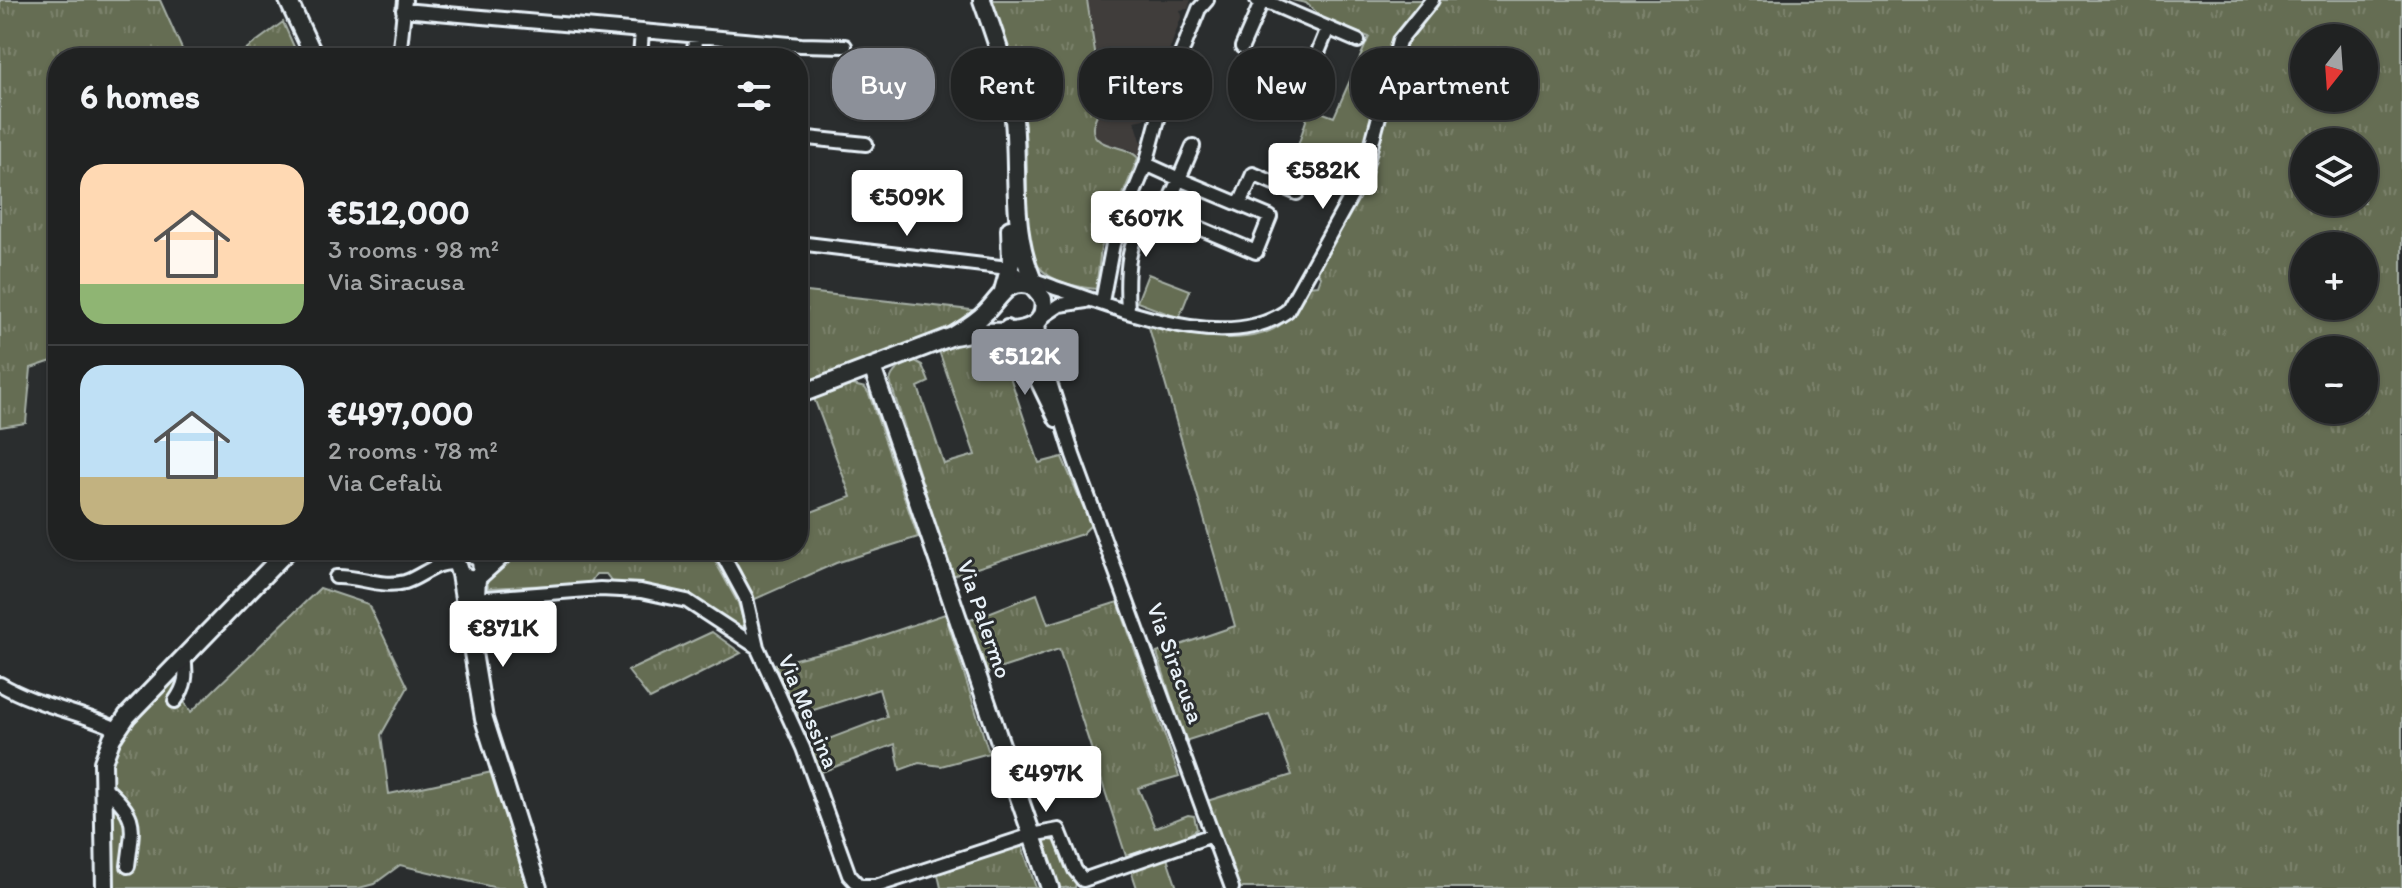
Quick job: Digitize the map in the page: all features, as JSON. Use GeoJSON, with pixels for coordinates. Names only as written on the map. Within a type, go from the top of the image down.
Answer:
{"type":"FeatureCollection","features":[{"type":"Feature","properties":{"kind":"street"},"geometry":{"type":"LineString","coordinates":[[288,0],[310,48]]}},
{"type":"Feature","properties":{"kind":"street"},"geometry":{"type":"LineString","coordinates":[[982,0],[1008,80],[1015,143],[1020,244],[1018,285],[998,312],[1073,455]]}},
{"type":"Feature","properties":{"kind":"street"},"geometry":{"type":"LineString","coordinates":[[1102,302],[1113,244],[1146,164],[1164,97],[1199,9],[1207,0]]}},
{"type":"Feature","properties":{"kind":"street"},"geometry":{"type":"LineString","coordinates":[[808,245],[1102,302],[1186,327],[1217,331],[1258,327],[1287,311],[1364,173],[1399,41],[1432,0]]}},
{"type":"Feature","properties":{"kind":"street"},"geometry":{"type":"LineString","coordinates":[[1242,47],[1259,1],[1358,41]]}},
{"type":"Feature","properties":{"kind":"street"},"geometry":{"type":"LineString","coordinates":[[400,48],[404,5],[695,36],[845,46]]}},
{"type":"Feature","properties":{"kind":"street"},"geometry":{"type":"LineString","coordinates":[[1320,48],[1328,28]]}},
{"type":"Feature","properties":{"kind":"street"},"geometry":{"type":"LineString","coordinates":[[641,48],[642,31]]}},
{"type":"Feature","properties":{"kind":"street"},"geometry":{"type":"LineString","coordinates":[[694,48],[695,36]]}},
{"type":"Feature","properties":{"kind":"street"},"geometry":{"type":"LineString","coordinates":[[808,138],[866,144]]}},
{"type":"Feature","properties":{"kind":"street"},"geometry":{"type":"LineString","coordinates":[[1015,143],[1009,244],[1018,285],[1043,299],[1041,354],[1073,455]]}},
{"type":"Feature","properties":{"kind":"street"},"geometry":{"type":"LineString","coordinates":[[1164,213],[1193,146]]}},
{"type":"Feature","properties":{"kind":"street"},"geometry":{"type":"LineString","coordinates":[[1131,199],[1256,252],[1270,217],[1242,200],[1181,174],[1146,164]]}},
{"type":"Feature","properties":{"kind":"street"},"geometry":{"type":"LineString","coordinates":[[1242,200],[1253,174],[1297,193]]}},
{"type":"Feature","properties":{"kind":"street"},"geometry":{"type":"LineString","coordinates":[[1128,311],[1126,266],[1131,243],[1146,205]]}},
{"type":"Feature","properties":{"kind":"street"},"geometry":{"type":"LineString","coordinates":[[808,391],[953,336],[972,325],[1018,285]]}},
{"type":"Feature","properties":{"kind":"street"},"geometry":{"type":"LineString","coordinates":[[953,336],[975,332],[1010,332],[1040,320],[1052,308],[1070,302],[1102,302]]}},
{"type":"Feature","properties":{"kind":"street","name":"Via Palermo"},"geometry":{"type":"LineString","coordinates":[[872,367],[1050,888]]}},
{"type":"Feature","properties":{"kind":"street","name":"Via Siracusa"},"geometry":{"type":"LineString","coordinates":[[1073,455],[1232,888]]}},
{"type":"Feature","properties":{"kind":"street"},"geometry":{"type":"LineString","coordinates":[[105,888],[103,762],[120,725],[278,560]]}},
{"type":"Feature","properties":{"kind":"street","name":"Via Messina"},"geometry":{"type":"LineString","coordinates":[[725,560],[746,598],[757,647],[803,748],[849,875],[860,887]]}},
{"type":"Feature","properties":{"kind":"street"},"geometry":{"type":"LineString","coordinates":[[336,577],[395,584],[419,577],[438,565],[467,562]]}},
{"type":"Feature","properties":{"kind":"street"},"geometry":{"type":"LineString","coordinates":[[467,562],[498,759]]}},
{"type":"Feature","properties":{"kind":"street"},"geometry":{"type":"LineString","coordinates":[[467,562],[484,719],[538,888]]}},
{"type":"Feature","properties":{"kind":"street"},"geometry":{"type":"LineString","coordinates":[[474,599],[600,589],[641,591],[687,601],[757,647]]}},
{"type":"Feature","properties":{"kind":"street"},"geometry":{"type":"LineString","coordinates":[[175,701],[184,688],[187,673],[184,657]]}},
{"type":"Feature","properties":{"kind":"street"},"geometry":{"type":"LineString","coordinates":[[0,684],[35,703],[120,725]]}},
{"type":"Feature","properties":{"kind":"street"},"geometry":{"type":"LineString","coordinates":[[104,787],[128,811],[133,823],[128,866]]}},
{"type":"Feature","properties":{"kind":"street"},"geometry":{"type":"LineString","coordinates":[[860,887],[876,886],[1032,835],[1059,830],[1082,884],[1212,835]]}},
{"type":"Feature","properties":{"kind":"shaded area"},"geometry":{"type":"Polygon","coordinates":[[[1087,0],[1191,0],[1188,9],[1180,10],[1182,15],[1170,48],[1093,48],[1087,0]]]}},
{"type":"Feature","properties":{"kind":"shaded area"},"geometry":{"type":"Polygon","coordinates":[[[1095,120],[1140,120],[1135,121],[1143,147],[1138,158],[1132,150],[1100,142],[1093,134],[1095,120]]]}},
{"type":"Feature","properties":{"kind":"green space"},"geometry":{"type":"Polygon","coordinates":[[[0,0],[160,0],[182,48],[48,48],[48,362],[31,368],[26,423],[0,427],[0,0]]]}},
{"type":"Feature","properties":{"kind":"green space"},"geometry":{"type":"Polygon","coordinates":[[[991,0],[1087,0],[1094,48],[1079,48],[1079,120],[1095,120],[1094,135],[1098,140],[1138,158],[1101,248],[1096,289],[1076,286],[1050,276],[1030,254],[1024,120],[1063,120],[1063,48],[1007,48],[991,0]]]}},
{"type":"Feature","properties":{"kind":"green space"},"geometry":{"type":"Polygon","coordinates":[[[1292,0],[1424,0],[1394,37],[1391,48],[1364,48],[1369,37],[1322,18],[1306,3],[1292,0]]]}},
{"type":"Feature","properties":{"kind":"green space"},"geometry":{"type":"Polygon","coordinates":[[[1440,0],[2402,0],[2402,888],[1239,888],[1207,801],[1292,775],[1269,714],[1185,741],[1157,653],[1235,626],[1148,324],[1198,335],[1236,338],[1269,331],[1283,323],[1308,286],[1318,285],[1321,277],[1316,271],[1361,190],[1381,120],[1538,120],[1538,48],[1402,48],[1440,0]]]}},
{"type":"Feature","properties":{"kind":"green space"},"geometry":{"type":"Polygon","coordinates":[[[283,22],[295,48],[248,48],[283,22]]]}},
{"type":"Feature","properties":{"kind":"green space"},"geometry":{"type":"Polygon","coordinates":[[[1351,78],[1351,120],[1372,120],[1352,181],[1340,176],[1344,168],[1296,152],[1306,120],[1335,120],[1351,78]]]}},
{"type":"Feature","properties":{"kind":"green space"},"geometry":{"type":"Polygon","coordinates":[[[1148,274],[1190,290],[1179,318],[1137,302],[1148,274]]]}},
{"type":"Feature","properties":{"kind":"green space"},"geometry":{"type":"Polygon","coordinates":[[[808,292],[980,311],[958,326],[808,382],[808,292]]]}},
{"type":"Feature","properties":{"kind":"green space"},"geometry":{"type":"Polygon","coordinates":[[[978,339],[998,341],[1039,463],[1062,457],[1091,525],[1082,534],[952,576],[890,381],[893,373],[903,366],[915,361],[922,365],[929,382],[918,387],[944,464],[975,455],[939,351],[978,339]]]}},
{"type":"Feature","properties":{"kind":"green space"},"geometry":{"type":"Polygon","coordinates":[[[853,385],[865,388],[918,537],[836,563],[753,600],[732,560],[808,560],[808,513],[851,497],[814,398],[853,385]]]}},
{"type":"Feature","properties":{"kind":"green space"},"geometry":{"type":"Polygon","coordinates":[[[714,560],[738,603],[744,623],[740,630],[688,596],[642,584],[614,584],[606,574],[596,574],[590,583],[488,588],[487,575],[502,561],[714,560]]]}},
{"type":"Feature","properties":{"kind":"green space"},"geometry":{"type":"Polygon","coordinates":[[[320,588],[368,604],[408,687],[381,735],[389,794],[492,772],[527,888],[497,888],[400,865],[374,884],[359,888],[113,888],[110,797],[128,819],[123,869],[126,874],[131,872],[132,860],[135,861],[137,856],[133,855],[137,825],[114,789],[110,771],[115,748],[123,740],[120,738],[128,724],[178,669],[178,686],[169,700],[175,709],[183,700],[191,712],[320,588]]]}},
{"type":"Feature","properties":{"kind":"green space"},"geometry":{"type":"Polygon","coordinates":[[[1037,594],[1048,624],[1118,602],[1179,776],[1138,788],[1155,828],[1188,815],[1194,816],[1197,829],[1183,839],[1126,856],[1059,649],[987,673],[970,620],[1037,594]]]}},
{"type":"Feature","properties":{"kind":"green space"},"geometry":{"type":"Polygon","coordinates":[[[945,614],[989,753],[941,766],[919,763],[900,770],[895,744],[819,773],[810,746],[887,717],[879,689],[798,715],[775,664],[863,642],[945,614]]]}},
{"type":"Feature","properties":{"kind":"green space"},"geometry":{"type":"Polygon","coordinates":[[[712,632],[741,653],[650,699],[628,671],[712,632]]]}},
{"type":"Feature","properties":{"kind":"green space"},"geometry":{"type":"Polygon","coordinates":[[[1043,841],[1056,841],[1065,868],[1076,883],[1075,888],[1059,888],[1043,841]]]}},
{"type":"Feature","properties":{"kind":"green space"},"geometry":{"type":"Polygon","coordinates":[[[1022,846],[1036,888],[941,888],[937,870],[1022,846]]]}},
{"type":"Feature","properties":{"kind":"green space"},"geometry":{"type":"Polygon","coordinates":[[[1167,858],[1177,888],[1137,888],[1131,870],[1167,858]]]}}]}
